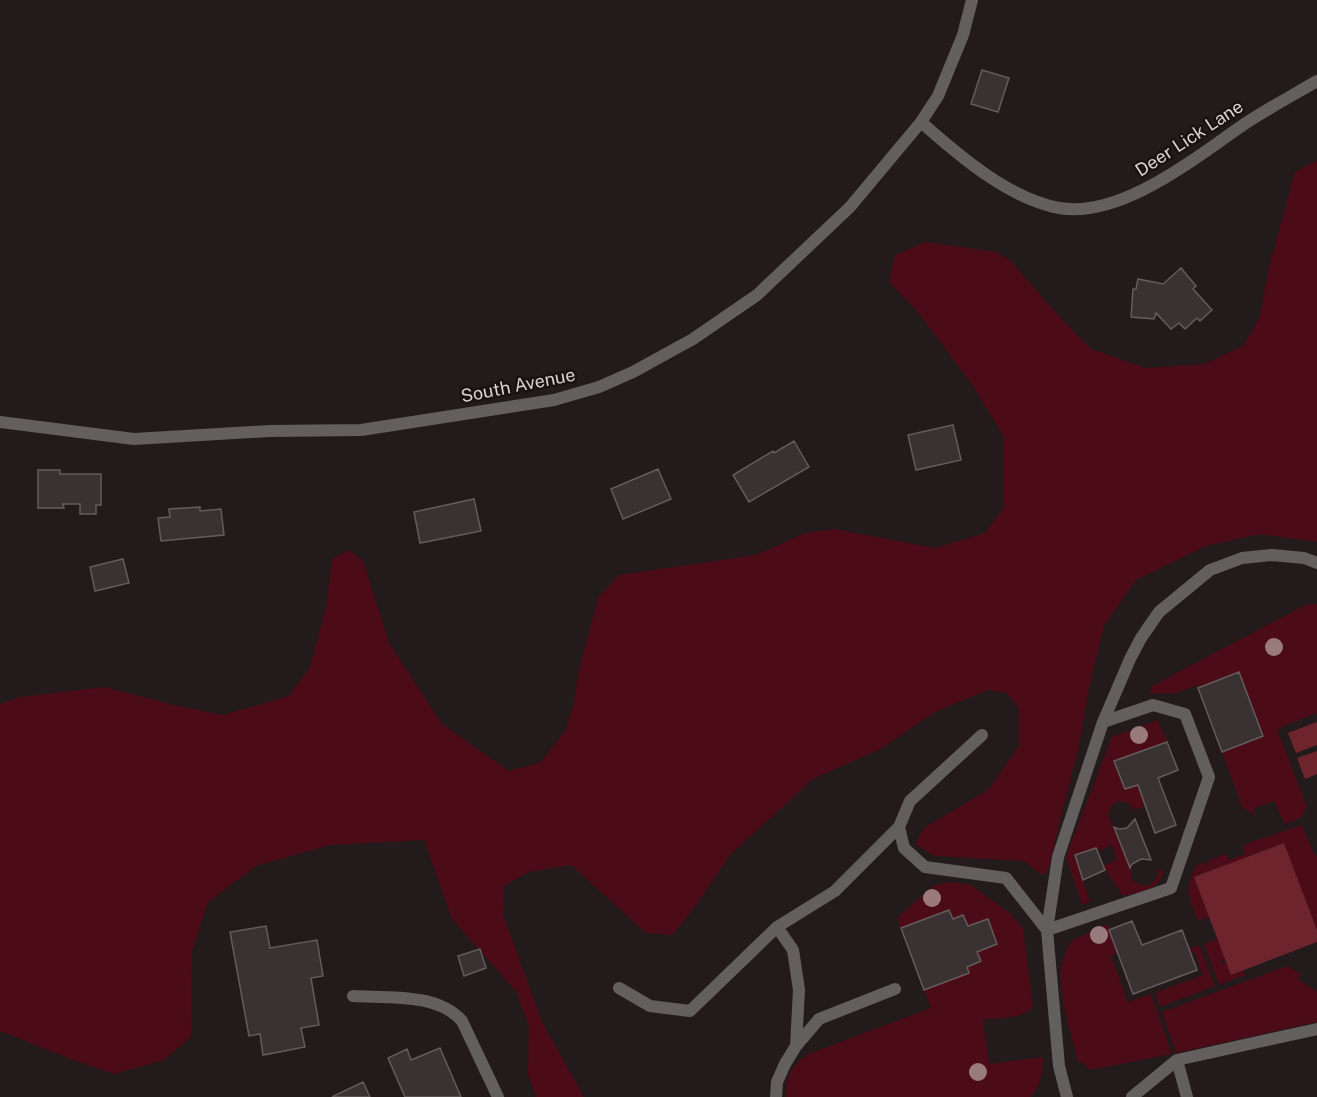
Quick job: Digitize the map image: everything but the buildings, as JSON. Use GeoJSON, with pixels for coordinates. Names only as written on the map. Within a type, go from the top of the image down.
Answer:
{"type":"FeatureCollection","features":[{"type":"Feature","properties":{"kind":"street","name":"South Avenue"},"geometry":{"type":"LineString","coordinates":[[0,423],[134,440],[270,431],[361,430],[554,400],[599,387],[633,372],[693,339],[757,295],[850,207],[921,122],[938,96],[963,35],[972,0]]}},
{"type":"Feature","properties":{"kind":"street","name":"Deer Lick Lane"},"geometry":{"type":"LineString","coordinates":[[921,122],[963,159],[999,183],[1059,208],[1083,208],[1102,205],[1148,189],[1272,106],[1317,81]]}},
{"type":"Feature","properties":{"kind":"street"},"geometry":{"type":"LineString","coordinates":[[1067,1097],[1059,1066],[1047,930],[1058,857],[1103,722],[1141,638],[1159,612],[1210,570],[1242,558],[1272,555],[1304,558],[1317,563]]}},
{"type":"Feature","properties":{"kind":"street"},"geometry":{"type":"LineString","coordinates":[[1047,930],[1171,888],[1209,777],[1185,714],[1153,705],[1103,722]]}},
{"type":"Feature","properties":{"kind":"street"},"geometry":{"type":"LineString","coordinates":[[619,988],[650,1006],[690,1011],[777,927],[835,891],[900,826],[910,801],[982,735]]}},
{"type":"Feature","properties":{"kind":"street"},"geometry":{"type":"LineString","coordinates":[[900,826],[904,848],[925,867],[1006,878],[1047,930]]}},
{"type":"Feature","properties":{"kind":"street"},"geometry":{"type":"LineString","coordinates":[[777,927],[793,950],[799,990],[796,1046]]}},
{"type":"Feature","properties":{"kind":"street"},"geometry":{"type":"LineString","coordinates":[[776,1097],[777,1082],[785,1064],[796,1046],[819,1019],[895,989]]}},
{"type":"Feature","properties":{"kind":"street"},"geometry":{"type":"LineString","coordinates":[[353,996],[428,1002],[454,1012],[462,1021],[498,1097]]}},
{"type":"Feature","properties":{"kind":"street"},"geometry":{"type":"LineString","coordinates":[[1132,1097],[1176,1060],[1317,1029]]}},
{"type":"Feature","properties":{"kind":"street"},"geometry":{"type":"LineString","coordinates":[[1176,1060],[1187,1097]]}},
{"type":"Feature","properties":{"kind":"shaded area"},"geometry":{"type":"Polygon","coordinates":[[[1317,160],[1317,542],[1260,534],[1206,546],[1136,580],[1104,626],[1090,683],[1079,745],[1048,870],[1044,874],[1040,874],[1024,861],[935,856],[915,844],[924,828],[989,789],[1019,746],[1019,709],[1007,693],[988,690],[935,712],[879,750],[813,779],[731,854],[689,915],[672,935],[646,933],[571,865],[529,872],[504,886],[503,914],[542,1022],[584,1097],[536,1097],[528,1075],[529,1027],[516,991],[452,919],[424,840],[330,845],[256,866],[208,902],[192,951],[191,1037],[164,1060],[114,1074],[0,1031],[0,704],[21,697],[104,687],[222,715],[289,696],[310,667],[326,607],[332,559],[350,550],[363,561],[389,643],[442,724],[509,771],[541,762],[565,731],[574,703],[578,674],[598,598],[619,575],[756,555],[805,533],[834,529],[935,548],[985,533],[1004,508],[1004,437],[973,386],[917,311],[889,282],[895,255],[926,242],[996,252],[1009,259],[1091,349],[1146,368],[1204,364],[1243,346],[1259,319],[1269,267],[1295,172],[1317,160]]]}},
{"type":"Feature","properties":{"kind":"shaded area"},"geometry":{"type":"Polygon","coordinates":[[[1307,604],[1317,604],[1317,713],[1277,729],[1307,807],[1301,818],[1285,824],[1274,801],[1254,808],[1255,815],[1242,807],[1222,752],[1262,736],[1239,673],[1177,693],[1149,694],[1152,686],[1307,604]]]}},
{"type":"Feature","properties":{"kind":"shaded area"},"geometry":{"type":"Polygon","coordinates":[[[1158,720],[1167,742],[1114,761],[1124,789],[1138,785],[1145,806],[1134,810],[1128,803],[1119,801],[1111,806],[1108,815],[1130,868],[1132,880],[1146,886],[1154,882],[1158,870],[1163,869],[1162,876],[1155,886],[1123,896],[1103,866],[1117,860],[1112,845],[1098,851],[1096,848],[1075,856],[1090,902],[1082,905],[1066,856],[1112,737],[1158,720]]]}},
{"type":"Feature","properties":{"kind":"shaded area"},"geometry":{"type":"Polygon","coordinates":[[[1317,722],[1317,745],[1296,753],[1288,733],[1317,722]]]}},
{"type":"Feature","properties":{"kind":"shaded area"},"geometry":{"type":"Polygon","coordinates":[[[1317,751],[1317,774],[1305,779],[1297,758],[1317,751]]]}},
{"type":"Feature","properties":{"kind":"shaded area"},"geometry":{"type":"Polygon","coordinates":[[[1302,825],[1314,854],[1317,856],[1317,930],[1284,843],[1194,877],[1209,917],[1198,921],[1189,893],[1190,880],[1197,865],[1204,862],[1206,866],[1209,864],[1208,861],[1226,854],[1229,860],[1245,854],[1243,848],[1246,844],[1302,825]]]}},
{"type":"Feature","properties":{"kind":"shaded area"},"geometry":{"type":"Polygon","coordinates":[[[1284,843],[1317,930],[1317,942],[1231,975],[1194,877],[1284,843]]]}},
{"type":"Feature","properties":{"kind":"shaded area"},"geometry":{"type":"Polygon","coordinates":[[[953,882],[971,885],[1011,914],[1023,928],[1033,1006],[1024,1014],[1017,1016],[983,1020],[989,1064],[1043,1057],[1041,1078],[1031,1097],[786,1097],[786,1084],[790,1073],[806,1055],[931,1008],[924,990],[969,973],[967,967],[981,961],[977,952],[997,944],[988,919],[968,926],[963,915],[953,919],[949,910],[901,928],[897,918],[935,885],[953,882]]]}},
{"type":"Feature","properties":{"kind":"shaded area"},"geometry":{"type":"Polygon","coordinates":[[[1107,924],[1118,953],[1111,956],[1128,1002],[1151,994],[1172,1054],[1090,1070],[1078,1062],[1063,1002],[1061,968],[1071,941],[1107,924]]]}},
{"type":"Feature","properties":{"kind":"shaded area"},"geometry":{"type":"Polygon","coordinates":[[[1218,939],[1225,959],[1221,961],[1223,964],[1227,963],[1231,975],[1243,970],[1245,975],[1219,985],[1204,944],[1218,939]]]}},
{"type":"Feature","properties":{"kind":"shaded area"},"geometry":{"type":"Polygon","coordinates":[[[1199,945],[1215,986],[1160,1007],[1155,993],[1203,975],[1194,951],[1190,952],[1189,949],[1199,945]]]}},
{"type":"Feature","properties":{"kind":"shaded area"},"geometry":{"type":"Polygon","coordinates":[[[1287,966],[1301,974],[1298,979],[1317,992],[1317,1022],[1176,1053],[1162,1012],[1287,966]]]}}]}
